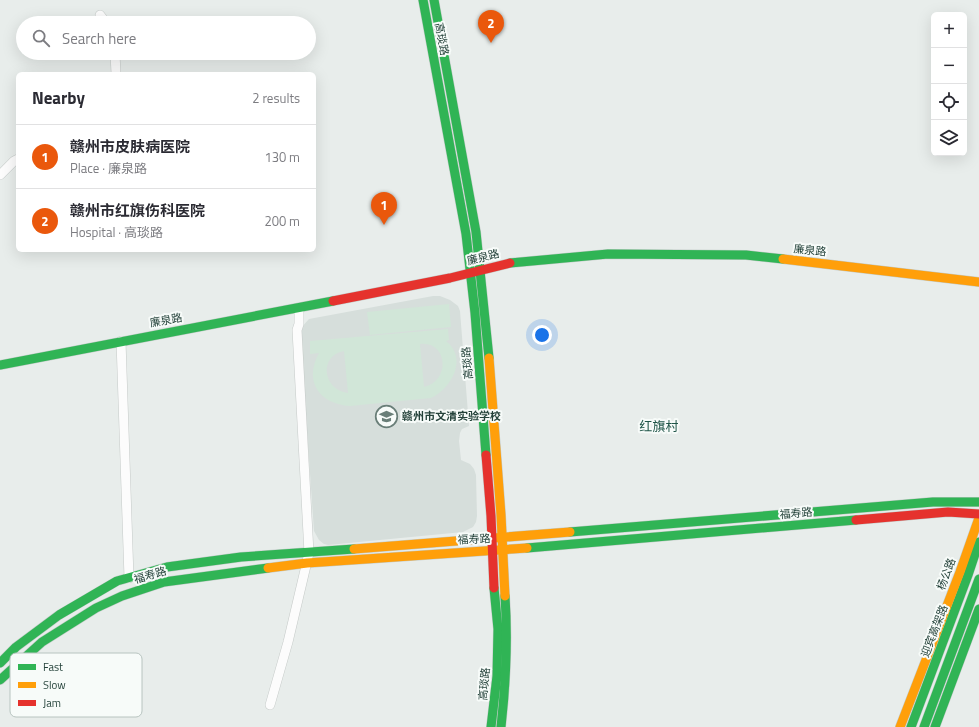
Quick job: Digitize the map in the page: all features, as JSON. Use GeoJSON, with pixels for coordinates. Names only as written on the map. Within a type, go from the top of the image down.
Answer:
{"type":"FeatureCollection","features":[{"type":"Feature","properties":{"kind":"main road","name":"高琰路"},"geometry":{"type":"LineString","coordinates":[[423,0],[466,234],[470,273],[493,550],[498,651],[491,727]]}},
{"type":"Feature","properties":{"kind":"main road","name":"高琰路"},"geometry":{"type":"LineString","coordinates":[[434,0],[476,232],[486,312],[503,550],[508,650],[506,688],[501,727]]}},
{"type":"Feature","properties":{"kind":"main road","name":"廉泉路"},"geometry":{"type":"LineString","coordinates":[[0,365],[299,308],[518,262],[556,258],[608,254],[746,255],[979,282]]}},
{"type":"Feature","properties":{"kind":"main road","name":"福寿路"},"geometry":{"type":"LineString","coordinates":[[0,663],[16,647],[59,615],[117,581],[167,567],[241,557],[309,553],[502,537],[536,536],[933,502],[979,502]]}},
{"type":"Feature","properties":{"kind":"main road","name":"福寿路"},"geometry":{"type":"LineString","coordinates":[[30,653],[42,642],[96,608],[122,596],[164,582],[307,563],[503,550],[948,512],[979,514]]}},
{"type":"Feature","properties":{"kind":"main road","name":"杨公路"},"geometry":{"type":"LineString","coordinates":[[900,727],[960,572],[979,518]]}},
{"type":"Feature","properties":{"kind":"main road","name":"迎宾高架路"},"geometry":{"type":"LineString","coordinates":[[911,727],[979,542]]}},
{"type":"Feature","properties":{"kind":"main road"},"geometry":{"type":"LineString","coordinates":[[924,727],[979,579]]}},
{"type":"Feature","properties":{"kind":"main road"},"geometry":{"type":"LineString","coordinates":[[935,727],[979,609]]}},
{"type":"Feature","properties":{"kind":"main road","name":"福寿路"},"geometry":{"type":"LineString","coordinates":[[0,680],[10,671]]}},
{"type":"Feature","properties":{"kind":"street"},"geometry":{"type":"LineString","coordinates":[[115,60],[116,72]]}},
{"type":"Feature","properties":{"kind":"street"},"geometry":{"type":"LineString","coordinates":[[0,175],[16,160]]}},
{"type":"Feature","properties":{"kind":"street"},"geometry":{"type":"LineString","coordinates":[[270,705],[288,642],[309,553],[297,330],[299,324],[299,308]]}},
{"type":"Feature","properties":{"kind":"street"},"geometry":{"type":"LineString","coordinates":[[121,341],[128,578]]}},
{"type":"Feature","properties":{"kind":"shaded area","name":"赣州市文清实验学校"},"geometry":{"type":"Polygon","coordinates":[[[433,296],[440,296],[450,300],[458,306],[460,311],[469,426],[462,429],[459,441],[461,460],[470,464],[476,475],[476,522],[473,527],[463,532],[328,545],[324,544],[319,540],[314,531],[300,329],[309,319],[433,296]]]}},
{"type":"Feature","properties":{"kind":"green space"},"geometry":{"type":"Polygon","coordinates":[[[449,304],[451,327],[370,335],[367,312],[449,304]]]}},
{"type":"Feature","properties":{"kind":"green space"},"geometry":{"type":"Polygon","coordinates":[[[448,329],[449,340],[446,341],[453,348],[456,356],[455,372],[445,387],[431,398],[350,406],[339,404],[330,401],[317,390],[313,373],[319,353],[310,354],[310,341],[448,329]],[[420,344],[424,387],[433,383],[439,377],[443,362],[441,355],[436,349],[429,345],[420,344]],[[344,351],[336,354],[330,359],[327,366],[327,373],[333,386],[340,391],[348,393],[344,351]]]}},
{"type":"Feature","properties":{"kind":"traffic: fast"},"geometry":{"type":"LineString","coordinates":[[423,0],[466,234],[475,313],[486,455]]}},
{"type":"Feature","properties":{"kind":"traffic: fast"},"geometry":{"type":"LineString","coordinates":[[434,0],[476,232],[489,358]]}},
{"type":"Feature","properties":{"kind":"traffic: fast"},"geometry":{"type":"LineString","coordinates":[[510,263],[608,254],[746,255],[783,259]]}},
{"type":"Feature","properties":{"kind":"traffic: fast"},"geometry":{"type":"LineString","coordinates":[[0,365],[333,301]]}},
{"type":"Feature","properties":{"kind":"traffic: fast"},"geometry":{"type":"LineString","coordinates":[[570,532],[933,502],[979,502]]}},
{"type":"Feature","properties":{"kind":"traffic: fast"},"geometry":{"type":"LineString","coordinates":[[527,548],[856,520]]}},
{"type":"Feature","properties":{"kind":"traffic: fast"},"geometry":{"type":"LineString","coordinates":[[911,727],[979,542]]}},
{"type":"Feature","properties":{"kind":"traffic: fast"},"geometry":{"type":"LineString","coordinates":[[0,663],[16,647],[59,615],[117,581],[167,567],[241,557],[354,549]]}},
{"type":"Feature","properties":{"kind":"traffic: fast"},"geometry":{"type":"LineString","coordinates":[[30,653],[42,642],[96,608],[122,596],[164,582],[268,568]]}},
{"type":"Feature","properties":{"kind":"traffic: fast"},"geometry":{"type":"LineString","coordinates":[[924,727],[979,579]]}},
{"type":"Feature","properties":{"kind":"traffic: fast"},"geometry":{"type":"LineString","coordinates":[[491,727],[497,676],[498,629],[494,588]]}},
{"type":"Feature","properties":{"kind":"traffic: fast"},"geometry":{"type":"LineString","coordinates":[[501,727],[506,662],[505,596]]}},
{"type":"Feature","properties":{"kind":"traffic: fast"},"geometry":{"type":"LineString","coordinates":[[935,727],[979,609]]}},
{"type":"Feature","properties":{"kind":"traffic: fast"},"geometry":{"type":"LineString","coordinates":[[0,680],[10,671]]}},
{"type":"Feature","properties":{"kind":"traffic: slow"},"geometry":{"type":"LineString","coordinates":[[783,259],[979,282]]}},
{"type":"Feature","properties":{"kind":"traffic: slow"},"geometry":{"type":"LineString","coordinates":[[489,358],[501,515],[505,596]]}},
{"type":"Feature","properties":{"kind":"traffic: slow"},"geometry":{"type":"LineString","coordinates":[[900,727],[960,572],[979,518]]}},
{"type":"Feature","properties":{"kind":"traffic: slow"},"geometry":{"type":"LineString","coordinates":[[354,549],[570,532]]}},
{"type":"Feature","properties":{"kind":"traffic: slow"},"geometry":{"type":"LineString","coordinates":[[268,568],[307,563],[527,548]]}},
{"type":"Feature","properties":{"kind":"traffic: jam"},"geometry":{"type":"LineString","coordinates":[[333,301],[450,278],[510,263]]}},
{"type":"Feature","properties":{"kind":"traffic: jam"},"geometry":{"type":"LineString","coordinates":[[486,455],[491,516],[494,588]]}},
{"type":"Feature","properties":{"kind":"traffic: jam"},"geometry":{"type":"LineString","coordinates":[[856,520],[948,512],[979,514]]}},
{"type":"Feature","properties":{"kind":"place","name":"赣州市红旗伤科医院"},"geometry":{"type":"Point","coordinates":[491,43]}},
{"type":"Feature","properties":{"kind":"place","name":"赣州市皮肤病医院"},"geometry":{"type":"Point","coordinates":[384,225]}},
{"type":"Feature","properties":{"kind":"place","name":"赣州市文清实验学校"},"geometry":{"type":"Point","coordinates":[387,416]}},
{"type":"Feature","properties":{"kind":"district","name":"红旗村"},"geometry":{"type":"Point","coordinates":[659,426]}}]}
